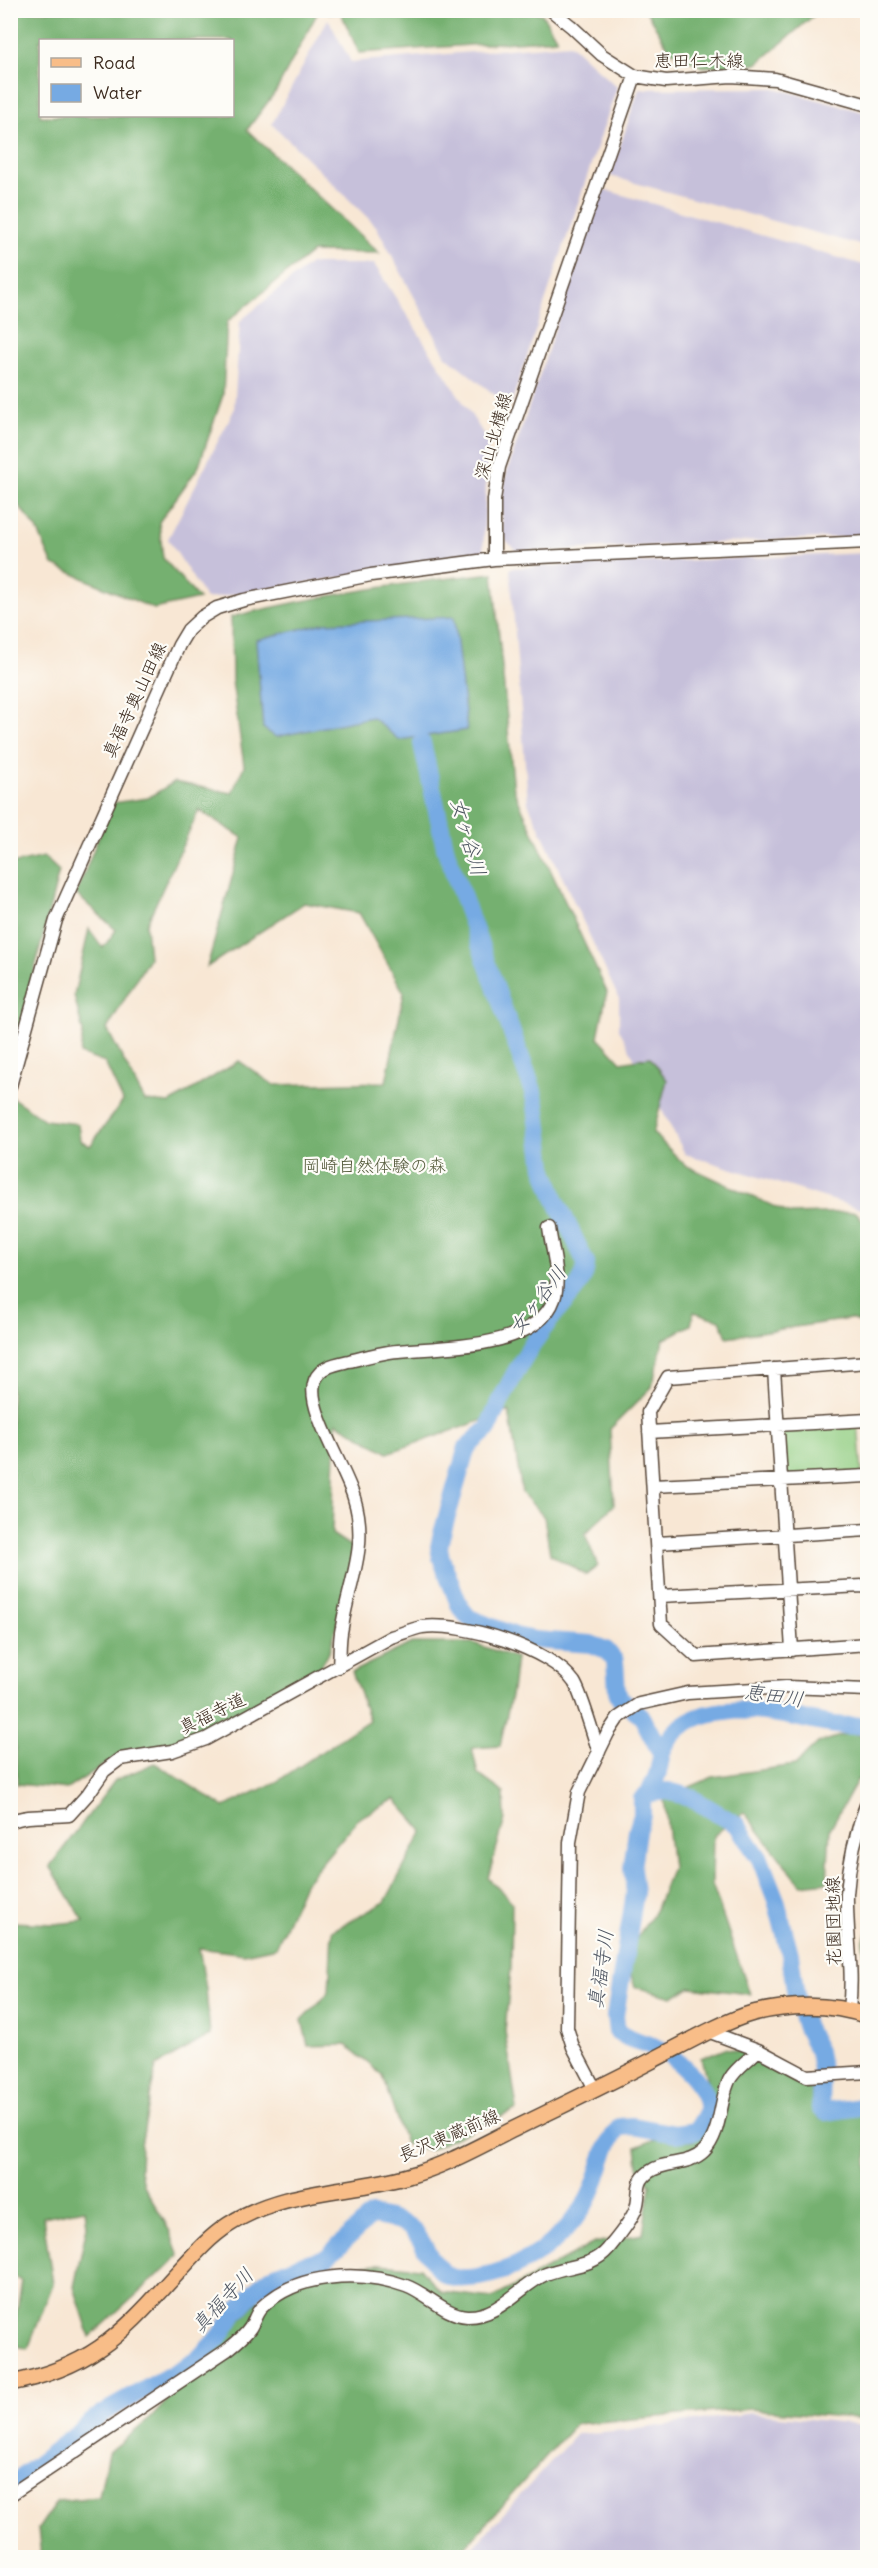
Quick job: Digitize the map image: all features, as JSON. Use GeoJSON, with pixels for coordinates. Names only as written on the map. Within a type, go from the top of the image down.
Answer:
{"type":"FeatureCollection","features":[{"type":"Feature","properties":{"kind":"main road","name":"長沢東蔵前線"},"geometry":{"type":"LineString","coordinates":[[10,2383],[45,2375],[113,2340],[141,2314],[199,2249],[228,2225],[260,2208],[295,2196],[420,2172],[488,2142],[751,2014],[790,2007],[814,2006],[849,2009],[867,2016]]}},
{"type":"Feature","properties":{"kind":"street","name":"恵田仁木線"},"geometry":{"type":"LineString","coordinates":[[551,10],[602,55],[635,76],[666,81],[731,76],[775,79],[867,105]]}},
{"type":"Feature","properties":{"kind":"street","name":"深山北横線"},"geometry":{"type":"LineString","coordinates":[[494,559],[494,500],[500,467],[635,76]]}},
{"type":"Feature","properties":{"kind":"street"},"geometry":{"type":"LineString","coordinates":[[494,559],[867,542]]}},
{"type":"Feature","properties":{"kind":"street","name":"真福寺奥山田線"},"geometry":{"type":"LineString","coordinates":[[10,1086],[56,920],[179,645],[188,630],[202,617],[217,608],[244,600],[371,575],[494,559]]}},
{"type":"Feature","properties":{"kind":"street"},"geometry":{"type":"LineString","coordinates":[[339,1667],[342,1626],[358,1563],[358,1521],[355,1500],[346,1473],[315,1410],[313,1396],[315,1381],[323,1369],[343,1362],[387,1352],[488,1343],[515,1334],[537,1322],[549,1310],[556,1293],[549,1228]]}},
{"type":"Feature","properties":{"kind":"street"},"geometry":{"type":"LineString","coordinates":[[867,1362],[668,1377],[648,1412],[658,1543],[661,1624],[696,1656],[867,1644]]}},
{"type":"Feature","properties":{"kind":"street"},"geometry":{"type":"LineString","coordinates":[[774,1369],[792,1650]]}},
{"type":"Feature","properties":{"kind":"street"},"geometry":{"type":"LineString","coordinates":[[649,1432],[867,1420]]}},
{"type":"Feature","properties":{"kind":"street"},"geometry":{"type":"LineString","coordinates":[[653,1486],[867,1476]]}},
{"type":"Feature","properties":{"kind":"street"},"geometry":{"type":"LineString","coordinates":[[658,1543],[867,1530]]}},
{"type":"Feature","properties":{"kind":"street"},"geometry":{"type":"LineString","coordinates":[[660,1596],[863,1586],[867,1588]]}},
{"type":"Feature","properties":{"kind":"street","name":"真福寺道"},"geometry":{"type":"LineString","coordinates":[[10,1822],[21,1816],[41,1818],[69,1815],[104,1771],[120,1759],[172,1751],[206,1739],[391,1637],[421,1627],[475,1630],[500,1638],[558,1664],[575,1683],[599,1752]]}},
{"type":"Feature","properties":{"kind":"street"},"geometry":{"type":"LineString","coordinates":[[595,2089],[573,2047],[567,2028],[570,1842],[579,1792],[618,1718],[633,1707],[650,1701],[708,1691],[786,1687],[867,1690]]}},
{"type":"Feature","properties":{"kind":"street","name":"花園団地線"},"geometry":{"type":"LineString","coordinates":[[849,2009],[852,1975],[847,1896],[856,1831],[867,1800]]}},
{"type":"Feature","properties":{"kind":"street"},"geometry":{"type":"LineString","coordinates":[[710,2032],[758,2050],[811,2076],[867,2072]]}},
{"type":"Feature","properties":{"kind":"street"},"geometry":{"type":"LineString","coordinates":[[10,2495],[227,2350],[249,2329],[261,2308],[276,2295],[305,2282],[348,2277],[390,2281],[409,2287],[441,2306],[467,2316],[508,2303],[546,2274],[594,2261],[607,2251],[633,2214],[637,2207],[638,2186],[648,2172],[689,2160],[704,2150],[716,2130],[728,2081],[758,2050]]}},
{"type":"Feature","properties":{"kind":"shaded area"},"geometry":{"type":"Polygon","coordinates":[[[328,19],[351,62],[570,44],[617,87],[510,407],[446,356],[376,226],[272,124],[328,19]]]}},
{"type":"Feature","properties":{"kind":"shaded area"},"geometry":{"type":"Polygon","coordinates":[[[774,88],[867,113],[867,247],[610,176],[639,89],[774,88]]]}},
{"type":"Feature","properties":{"kind":"shaded area"},"geometry":{"type":"Polygon","coordinates":[[[602,189],[867,266],[867,536],[517,552],[503,537],[501,503],[506,475],[602,189]]]}},
{"type":"Feature","properties":{"kind":"shaded area"},"geometry":{"type":"Polygon","coordinates":[[[310,264],[374,264],[488,441],[483,555],[206,599],[168,539],[234,410],[240,321],[310,264]]]}},
{"type":"Feature","properties":{"kind":"shaded area"},"geometry":{"type":"Polygon","coordinates":[[[867,553],[867,1206],[861,1209],[685,1154],[619,1029],[619,999],[528,803],[510,568],[867,553]]]}},
{"type":"Feature","properties":{"kind":"shaded area"},"geometry":{"type":"Polygon","coordinates":[[[751,2413],[867,2425],[867,2557],[464,2557],[576,2434],[639,2429],[751,2413]]]}},
{"type":"Feature","properties":{"kind":"green space"},"geometry":{"type":"Polygon","coordinates":[[[11,11],[531,11],[542,14],[557,39],[359,53],[341,13],[318,12],[276,91],[247,130],[379,253],[312,252],[227,322],[223,395],[198,468],[159,522],[163,558],[199,599],[154,609],[53,565],[37,529],[11,496],[11,11]]]}},
{"type":"Feature","properties":{"kind":"green space"},"geometry":{"type":"Polygon","coordinates":[[[646,11],[819,11],[757,64],[702,67],[669,49],[646,11]]]}},
{"type":"Feature","properties":{"kind":"green space","name":"岡崎自然体験の森"},"geometry":{"type":"Polygon","coordinates":[[[493,573],[514,791],[607,992],[598,1037],[621,1062],[650,1057],[667,1080],[653,1133],[685,1165],[790,1214],[856,1212],[867,1226],[867,1325],[850,1319],[727,1337],[720,1320],[694,1312],[691,1325],[663,1340],[652,1387],[610,1429],[614,1505],[585,1534],[598,1566],[586,1575],[550,1554],[544,1517],[522,1493],[509,1411],[388,1453],[336,1422],[332,1534],[355,1549],[331,1648],[317,1674],[184,1741],[119,1755],[67,1789],[17,1784],[13,1693],[11,1693],[11,1097],[45,1120],[78,1124],[80,1140],[90,1146],[123,1101],[105,1063],[80,1054],[83,1032],[74,995],[89,929],[103,948],[116,930],[76,894],[112,803],[148,798],[174,782],[232,793],[244,766],[232,681],[231,617],[329,596],[493,573]],[[199,810],[146,925],[149,958],[107,1029],[145,1101],[170,1103],[239,1061],[274,1085],[386,1082],[404,993],[359,913],[304,903],[207,967],[243,838],[199,810]]]}},
{"type":"Feature","properties":{"kind":"green space"},"geometry":{"type":"Polygon","coordinates":[[[44,857],[59,871],[11,1066],[11,864],[44,857]]]}},
{"type":"Feature","properties":{"kind":"green space"},"geometry":{"type":"Polygon","coordinates":[[[858,1423],[862,1473],[786,1478],[782,1427],[858,1423]]]}},
{"type":"Feature","properties":{"kind":"green space"},"geometry":{"type":"Polygon","coordinates":[[[412,1643],[473,1643],[516,1658],[512,1691],[500,1746],[472,1748],[478,1774],[504,1793],[505,1819],[488,1878],[512,1902],[511,1968],[505,2031],[517,2109],[429,2150],[405,2144],[382,2075],[346,2045],[308,2046],[302,2020],[329,1992],[332,1931],[385,1902],[423,1831],[395,1799],[359,1818],[304,1884],[276,1947],[244,1954],[199,1948],[206,1989],[210,2035],[156,2066],[141,2145],[140,2170],[143,2185],[169,2229],[179,2256],[90,2337],[74,2287],[87,2226],[85,2209],[43,2217],[53,2284],[28,2349],[11,2344],[22,2281],[10,2274],[11,1922],[54,1924],[84,1921],[50,1866],[115,1780],[155,1763],[224,1807],[276,1782],[369,1720],[352,1672],[412,1643]]]}},
{"type":"Feature","properties":{"kind":"green space"},"geometry":{"type":"Polygon","coordinates":[[[852,1732],[867,1739],[867,1787],[858,1779],[830,1829],[827,1882],[801,1885],[744,1812],[713,1836],[712,1884],[750,1994],[690,1987],[672,1997],[635,1987],[624,1956],[655,1911],[672,1868],[664,1798],[713,1777],[795,1765],[818,1743],[852,1732]]]}},
{"type":"Feature","properties":{"kind":"green space"},"geometry":{"type":"Polygon","coordinates":[[[867,1933],[867,1987],[863,1940],[867,1933]]]}},
{"type":"Feature","properties":{"kind":"green space"},"geometry":{"type":"Polygon","coordinates":[[[725,2048],[747,2052],[811,2086],[813,2107],[819,2119],[867,2113],[867,2419],[750,2409],[575,2424],[456,2557],[41,2557],[38,2529],[57,2501],[99,2497],[108,2453],[151,2418],[254,2305],[313,2268],[380,2264],[420,2268],[441,2292],[493,2298],[594,2243],[643,2234],[650,2185],[638,2166],[636,2147],[655,2139],[693,2141],[711,2124],[711,2096],[701,2058],[725,2048]]]}},
{"type":"Feature","properties":{"kind":"water"},"geometry":{"type":"Polygon","coordinates":[[[454,617],[467,730],[399,740],[372,717],[276,737],[263,728],[256,640],[324,623],[454,617]]]}},
{"type":"Feature","properties":{"kind":"waterway","name":"女ヶ谷川"},"geometry":{"type":"LineString","coordinates":[[422,743],[446,851],[532,1088],[544,1167],[555,1198],[586,1263],[579,1284],[542,1330],[524,1358],[489,1428],[467,1447],[441,1537],[439,1547],[441,1558],[460,1607],[469,1618],[515,1636],[535,1640],[591,1644],[606,1650],[615,1661],[617,1691],[620,1699],[641,1715],[661,1753]]}},
{"type":"Feature","properties":{"kind":"waterway","name":"恵田川"},"geometry":{"type":"LineString","coordinates":[[649,1793],[667,1742],[693,1719],[727,1711],[746,1711],[764,1712],[833,1725],[868,1724]]}},
{"type":"Feature","properties":{"kind":"waterway","name":"真福寺川"},"geometry":{"type":"LineString","coordinates":[[10,2486],[103,2413],[197,2360],[221,2335],[235,2313],[261,2285],[273,2276],[294,2267],[326,2258],[372,2215],[411,2228],[438,2268],[451,2277],[468,2278],[495,2273],[511,2268],[541,2251],[567,2228],[592,2192],[605,2153],[620,2127],[633,2126],[675,2134],[696,2131],[707,2111],[703,2091],[696,2081],[679,2063],[661,2050],[629,2039],[617,2032],[615,2016],[635,1893],[632,1868],[637,1831],[642,1815],[642,1799],[649,1793],[668,1791],[690,1797],[737,1825],[760,1859],[776,1900],[790,1954],[796,1997],[806,2028],[818,2051],[821,2070],[820,2108],[825,2112],[868,2106]]}}]}
